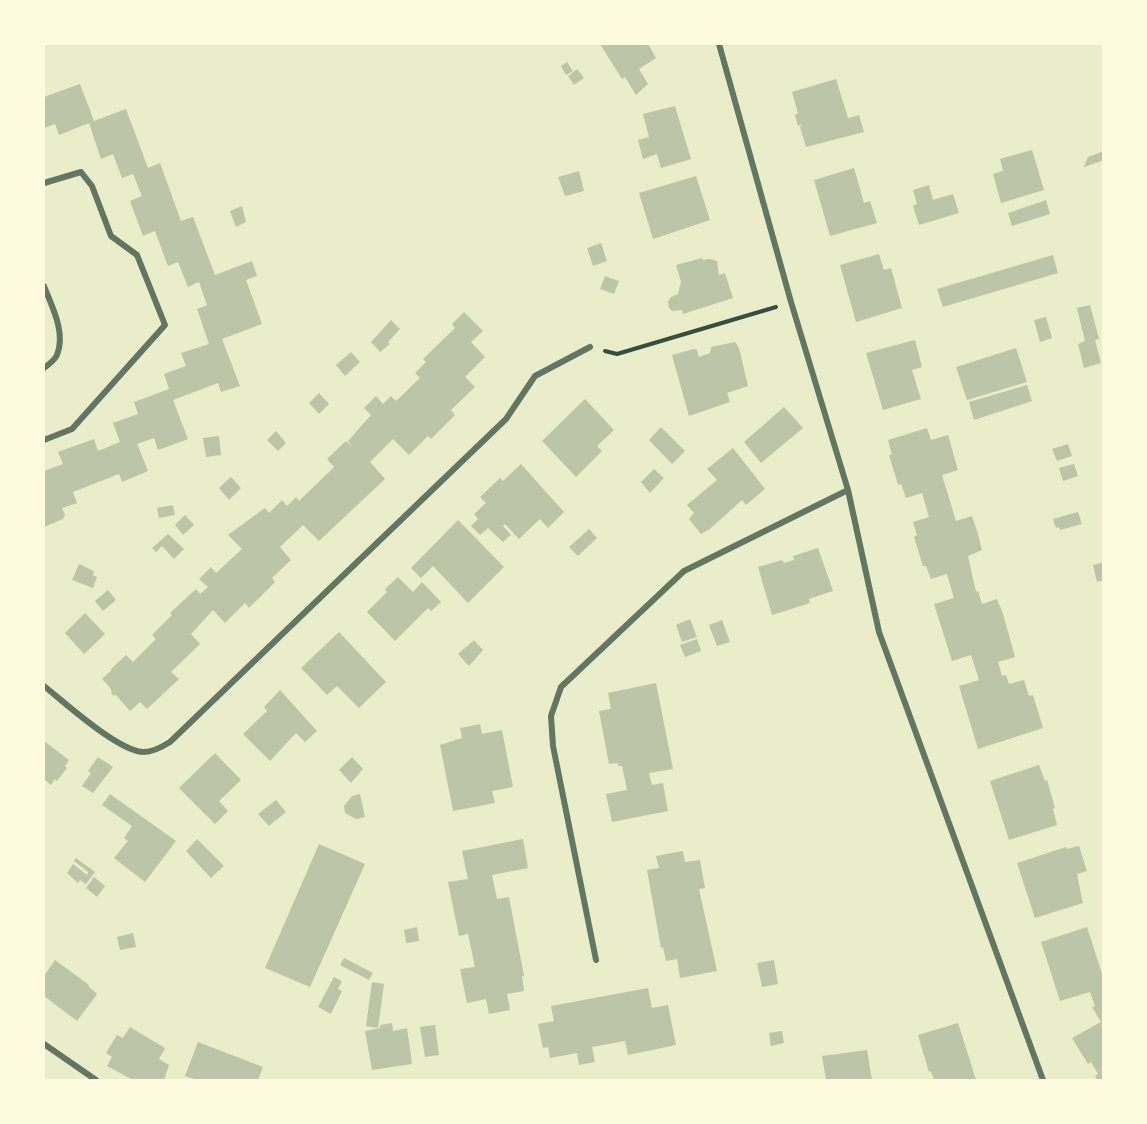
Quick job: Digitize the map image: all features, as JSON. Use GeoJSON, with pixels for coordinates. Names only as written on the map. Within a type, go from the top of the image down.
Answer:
{"type":"FeatureCollection","features":[{"type":"Feature","properties":{"kind":"street"},"geometry":{"type":"LineString","coordinates":[[718,44],[791,302],[848,490],[879,632],[1042,1080]]}},
{"type":"Feature","properties":{"kind":"street"},"geometry":{"type":"LineString","coordinates":[[44,183],[81,172],[92,186],[111,236],[137,255],[165,324],[72,429],[44,440]]}},
{"type":"Feature","properties":{"kind":"street"},"geometry":{"type":"LineString","coordinates":[[44,286],[57,321],[60,340],[56,357],[44,368]]}},
{"type":"Feature","properties":{"kind":"street"},"geometry":{"type":"LineString","coordinates":[[44,686],[108,736],[128,748],[144,752],[159,749],[170,742],[506,419],[535,376],[590,347]]}},
{"type":"Feature","properties":{"kind":"street"},"geometry":{"type":"LineString","coordinates":[[596,960],[553,746],[551,716],[561,687],[684,572],[848,490]]}},
{"type":"Feature","properties":{"kind":"street"},"geometry":{"type":"LineString","coordinates":[[44,1044],[96,1080]]}},
{"type":"Feature","properties":{"kind":"path"},"geometry":{"type":"LineString","coordinates":[[590,347],[617,354],[791,302]]}},
{"type":"Feature","properties":{"kind":"building"},"geometry":{"type":"Polygon","coordinates":[[[600,44],[648,44],[656,58],[639,69],[648,84],[636,95],[625,77],[622,79],[600,44]]]}},
{"type":"Feature","properties":{"kind":"building"},"geometry":{"type":"Polygon","coordinates":[[[567,62],[573,71],[566,75],[561,66],[567,62]]]}},
{"type":"Feature","properties":{"kind":"building"},"geometry":{"type":"Polygon","coordinates":[[[577,69],[584,78],[574,85],[568,76],[577,69]]]}},
{"type":"Feature","properties":{"kind":"building"},"geometry":{"type":"Polygon","coordinates":[[[836,79],[848,118],[859,115],[864,132],[806,147],[800,127],[802,124],[798,126],[795,115],[798,113],[792,92],[836,79]]]}},
{"type":"Feature","properties":{"kind":"building"},"geometry":{"type":"Polygon","coordinates":[[[80,84],[94,121],[126,109],[148,168],[160,163],[181,221],[193,217],[215,275],[252,261],[257,276],[246,280],[262,324],[222,339],[240,386],[221,392],[218,383],[173,400],[188,439],[158,450],[154,438],[137,444],[148,471],[122,482],[119,474],[73,492],[77,503],[62,508],[65,515],[63,519],[44,527],[44,471],[63,464],[58,452],[94,439],[98,451],[120,442],[113,423],[138,414],[134,402],[169,389],[164,374],[186,366],[181,353],[209,344],[197,309],[207,305],[199,282],[188,287],[178,262],[168,266],[155,231],[143,236],[130,201],[142,196],[133,174],[122,178],[113,154],[101,159],[89,123],[59,135],[55,124],[44,128],[44,97],[80,84]]]}},
{"type":"Feature","properties":{"kind":"building"},"geometry":{"type":"Polygon","coordinates":[[[675,106],[691,159],[661,168],[657,154],[643,159],[638,140],[649,137],[643,114],[675,106]]]}},
{"type":"Feature","properties":{"kind":"building"},"geometry":{"type":"Polygon","coordinates":[[[1032,150],[1044,190],[1001,203],[993,174],[1003,171],[1000,159],[1032,150]]]}},
{"type":"Feature","properties":{"kind":"building"},"geometry":{"type":"Polygon","coordinates":[[[1104,151],[1104,160],[1084,167],[1088,157],[1104,151]]]}},
{"type":"Feature","properties":{"kind":"building"},"geometry":{"type":"Polygon","coordinates":[[[854,168],[864,203],[870,201],[877,223],[830,236],[814,180],[854,168]]]}},
{"type":"Feature","properties":{"kind":"building"},"geometry":{"type":"Polygon","coordinates":[[[579,171],[584,191],[565,196],[558,177],[579,171]]]}},
{"type":"Feature","properties":{"kind":"building"},"geometry":{"type":"Polygon","coordinates":[[[696,176],[710,220],[653,239],[639,193],[696,176]]]}},
{"type":"Feature","properties":{"kind":"building"},"geometry":{"type":"Polygon","coordinates":[[[929,185],[933,200],[953,194],[959,213],[919,225],[913,206],[917,204],[913,190],[929,185]]]}},
{"type":"Feature","properties":{"kind":"building"},"geometry":{"type":"Polygon","coordinates":[[[1046,200],[1050,214],[1012,226],[1008,213],[1046,200]]]}},
{"type":"Feature","properties":{"kind":"building"},"geometry":{"type":"Polygon","coordinates":[[[242,206],[246,222],[236,227],[230,211],[242,206]]]}},
{"type":"Feature","properties":{"kind":"building"},"geometry":{"type":"Polygon","coordinates":[[[601,243],[607,261],[593,266],[587,248],[601,243]]]}},
{"type":"Feature","properties":{"kind":"building"},"geometry":{"type":"Polygon","coordinates":[[[879,254],[884,270],[891,268],[902,308],[856,322],[840,265],[879,254]]]}},
{"type":"Feature","properties":{"kind":"building"},"geometry":{"type":"Polygon","coordinates":[[[1053,255],[1058,273],[943,307],[937,289],[1053,255]]]}},
{"type":"Feature","properties":{"kind":"building"},"geometry":{"type":"Polygon","coordinates":[[[702,258],[717,261],[719,275],[725,273],[733,298],[683,314],[682,310],[672,311],[668,301],[678,294],[681,282],[676,265],[702,258]]]}},
{"type":"Feature","properties":{"kind":"building"},"geometry":{"type":"Polygon","coordinates":[[[605,276],[619,281],[614,294],[600,289],[605,276]]]}},
{"type":"Feature","properties":{"kind":"building"},"geometry":{"type":"Polygon","coordinates":[[[1090,305],[1099,339],[1095,340],[1101,363],[1084,368],[1078,344],[1085,341],[1077,308],[1090,305]]]}},
{"type":"Feature","properties":{"kind":"building"},"geometry":{"type":"Polygon","coordinates":[[[464,312],[483,331],[471,342],[485,357],[465,377],[475,387],[451,410],[455,415],[431,439],[428,436],[409,455],[393,439],[370,462],[385,479],[319,541],[303,525],[280,547],[291,560],[272,578],[275,582],[249,608],[245,603],[225,623],[213,610],[191,634],[200,644],[171,672],[179,679],[147,709],[140,702],[130,711],[115,694],[114,696],[111,693],[109,686],[102,679],[126,655],[133,662],[156,639],[152,635],[172,615],[170,613],[196,589],[200,594],[208,587],[199,579],[211,567],[216,573],[242,549],[228,535],[265,508],[269,513],[282,500],[287,506],[296,497],[299,501],[334,467],[327,459],[346,441],[353,447],[348,441],[371,415],[364,408],[376,396],[383,404],[391,396],[396,401],[420,378],[415,373],[426,362],[423,359],[455,328],[452,324],[464,312]]]}},
{"type":"Feature","properties":{"kind":"building"},"geometry":{"type":"Polygon","coordinates":[[[1046,317],[1052,338],[1040,342],[1034,320],[1046,317]]]}},
{"type":"Feature","properties":{"kind":"building"},"geometry":{"type":"Polygon","coordinates":[[[391,320],[400,329],[388,342],[390,344],[380,352],[371,342],[391,320]]]}},
{"type":"Feature","properties":{"kind":"building"},"geometry":{"type":"Polygon","coordinates":[[[915,340],[922,367],[912,370],[921,399],[883,410],[866,353],[915,340]]]}},
{"type":"Feature","properties":{"kind":"building"},"geometry":{"type":"Polygon","coordinates":[[[735,342],[739,348],[748,386],[727,393],[730,402],[689,416],[672,355],[694,349],[697,350],[699,357],[710,353],[711,347],[735,342]]]}},
{"type":"Feature","properties":{"kind":"building"},"geometry":{"type":"Polygon","coordinates":[[[1016,348],[1027,382],[967,400],[956,367],[1016,348]]]}},
{"type":"Feature","properties":{"kind":"building"},"geometry":{"type":"Polygon","coordinates":[[[351,352],[360,362],[345,376],[336,365],[351,352]]]}},
{"type":"Feature","properties":{"kind":"building"},"geometry":{"type":"Polygon","coordinates":[[[1027,385],[1032,401],[974,420],[969,402],[1027,385]]]}},
{"type":"Feature","properties":{"kind":"building"},"geometry":{"type":"Polygon","coordinates":[[[319,393],[329,404],[319,414],[309,403],[319,393]]]}},
{"type":"Feature","properties":{"kind":"building"},"geometry":{"type":"Polygon","coordinates":[[[585,399],[614,430],[597,446],[602,451],[576,477],[542,441],[585,399]]]}},
{"type":"Feature","properties":{"kind":"building"},"geometry":{"type":"Polygon","coordinates":[[[784,407],[803,428],[761,463],[744,442],[784,407]]]}},
{"type":"Feature","properties":{"kind":"building"},"geometry":{"type":"Polygon","coordinates":[[[661,427],[685,451],[672,464],[649,440],[661,427]]]}},
{"type":"Feature","properties":{"kind":"building"},"geometry":{"type":"Polygon","coordinates":[[[927,428],[931,440],[948,435],[958,470],[942,475],[956,521],[972,516],[982,550],[968,556],[976,592],[978,591],[982,604],[997,599],[1003,614],[1015,657],[998,662],[1002,676],[1006,675],[1009,684],[1024,680],[1029,696],[1033,695],[1043,728],[978,749],[959,686],[979,680],[971,655],[952,661],[934,604],[954,598],[947,574],[931,579],[926,566],[923,566],[914,537],[917,535],[913,522],[929,517],[922,493],[906,498],[901,484],[898,485],[889,455],[892,455],[888,440],[927,428]]]}},
{"type":"Feature","properties":{"kind":"building"},"geometry":{"type":"Polygon","coordinates":[[[276,431],[286,443],[278,451],[267,440],[276,431]]]}},
{"type":"Feature","properties":{"kind":"building"},"geometry":{"type":"Polygon","coordinates":[[[219,436],[221,455],[206,457],[203,438],[219,436]]]}},
{"type":"Feature","properties":{"kind":"building"},"geometry":{"type":"Polygon","coordinates":[[[1068,444],[1072,456],[1057,461],[1052,449],[1068,444]]]}},
{"type":"Feature","properties":{"kind":"building"},"geometry":{"type":"Polygon","coordinates":[[[733,448],[765,489],[746,505],[742,500],[710,529],[701,534],[689,519],[694,513],[687,505],[717,480],[707,469],[733,448]]]}},
{"type":"Feature","properties":{"kind":"building"},"geometry":{"type":"Polygon","coordinates":[[[521,464],[564,512],[548,528],[540,519],[519,539],[505,524],[503,526],[511,535],[503,542],[488,528],[480,535],[471,526],[478,519],[474,514],[486,503],[480,497],[500,478],[503,481],[521,464]]]}},
{"type":"Feature","properties":{"kind":"building"},"geometry":{"type":"Polygon","coordinates":[[[1074,464],[1078,476],[1063,481],[1059,468],[1074,464]]]}},
{"type":"Feature","properties":{"kind":"building"},"geometry":{"type":"Polygon","coordinates":[[[654,469],[664,478],[650,493],[641,482],[654,469]]]}},
{"type":"Feature","properties":{"kind":"building"},"geometry":{"type":"Polygon","coordinates":[[[231,477],[241,488],[229,500],[219,488],[231,477]]]}},
{"type":"Feature","properties":{"kind":"building"},"geometry":{"type":"Polygon","coordinates":[[[173,505],[175,515],[159,518],[157,508],[173,505]]]}},
{"type":"Feature","properties":{"kind":"building"},"geometry":{"type":"Polygon","coordinates":[[[1078,512],[1082,524],[1060,530],[1059,527],[1056,528],[1053,519],[1078,512]]]}},
{"type":"Feature","properties":{"kind":"building"},"geometry":{"type":"Polygon","coordinates":[[[185,515],[194,525],[183,535],[175,525],[185,515]]]}},
{"type":"Feature","properties":{"kind":"building"},"geometry":{"type":"Polygon","coordinates":[[[458,520],[504,567],[468,603],[433,566],[421,578],[411,568],[458,520]]]}},
{"type":"Feature","properties":{"kind":"building"},"geometry":{"type":"Polygon","coordinates":[[[589,529],[597,538],[578,556],[569,547],[589,529]]]}},
{"type":"Feature","properties":{"kind":"building"},"geometry":{"type":"Polygon","coordinates":[[[168,534],[184,549],[174,559],[162,546],[156,552],[152,548],[168,534]]]}},
{"type":"Feature","properties":{"kind":"building"},"geometry":{"type":"Polygon","coordinates":[[[818,548],[833,591],[809,599],[810,603],[772,615],[758,567],[782,560],[784,563],[794,560],[793,556],[818,548]]]}},
{"type":"Feature","properties":{"kind":"building"},"geometry":{"type":"Polygon","coordinates":[[[1104,562],[1104,580],[1097,582],[1093,565],[1104,562]]]}},
{"type":"Feature","properties":{"kind":"building"},"geometry":{"type":"Polygon","coordinates":[[[79,564],[94,571],[93,575],[97,577],[93,588],[72,580],[79,564]]]}},
{"type":"Feature","properties":{"kind":"building"},"geometry":{"type":"Polygon","coordinates":[[[398,577],[413,592],[422,582],[441,602],[431,611],[428,608],[395,641],[367,612],[398,577]]]}},
{"type":"Feature","properties":{"kind":"building"},"geometry":{"type":"Polygon","coordinates":[[[108,590],[116,600],[103,611],[95,601],[108,590]]]}},
{"type":"Feature","properties":{"kind":"building"},"geometry":{"type":"Polygon","coordinates":[[[85,613],[105,634],[84,654],[65,633],[85,613]]]}},
{"type":"Feature","properties":{"kind":"building"},"geometry":{"type":"Polygon","coordinates":[[[690,619],[697,637],[682,642],[676,625],[690,619]]]}},
{"type":"Feature","properties":{"kind":"building"},"geometry":{"type":"Polygon","coordinates":[[[722,620],[730,642],[717,646],[709,625],[722,620]]]}},
{"type":"Feature","properties":{"kind":"building"},"geometry":{"type":"Polygon","coordinates":[[[339,632],[386,682],[359,708],[337,686],[327,695],[301,668],[339,632]]]}},
{"type":"Feature","properties":{"kind":"building"},"geometry":{"type":"Polygon","coordinates":[[[697,639],[701,651],[685,657],[680,645],[697,639]]]}},
{"type":"Feature","properties":{"kind":"building"},"geometry":{"type":"Polygon","coordinates":[[[474,640],[483,650],[469,666],[458,654],[474,640]]]}},
{"type":"Feature","properties":{"kind":"building"},"geometry":{"type":"Polygon","coordinates":[[[656,683],[673,769],[649,773],[652,785],[663,783],[668,811],[612,822],[606,794],[627,790],[622,766],[618,766],[618,763],[609,764],[599,711],[611,709],[608,693],[656,683]]]}},
{"type":"Feature","properties":{"kind":"building"},"geometry":{"type":"Polygon","coordinates":[[[280,690],[317,731],[305,742],[296,733],[270,761],[243,734],[267,711],[264,707],[280,690]]]}},
{"type":"Feature","properties":{"kind":"building"},"geometry":{"type":"Polygon","coordinates":[[[480,724],[482,734],[502,730],[513,787],[492,791],[495,803],[453,811],[440,745],[462,738],[460,728],[480,724]]]}},
{"type":"Feature","properties":{"kind":"building"},"geometry":{"type":"Polygon","coordinates":[[[44,741],[69,760],[65,766],[67,768],[51,785],[44,779],[44,741]]]}},
{"type":"Feature","properties":{"kind":"building"},"geometry":{"type":"Polygon","coordinates":[[[215,753],[241,780],[219,801],[228,811],[215,824],[179,788],[215,753]]]}},
{"type":"Feature","properties":{"kind":"building"},"geometry":{"type":"Polygon","coordinates":[[[98,757],[113,767],[93,793],[82,786],[91,773],[88,771],[98,757]]]}},
{"type":"Feature","properties":{"kind":"building"},"geometry":{"type":"Polygon","coordinates":[[[352,757],[363,769],[351,783],[339,770],[352,757]]]}},
{"type":"Feature","properties":{"kind":"building"},"geometry":{"type":"Polygon","coordinates":[[[1039,765],[1045,781],[1047,780],[1057,825],[1009,840],[990,781],[1039,765]]]}},
{"type":"Feature","properties":{"kind":"building"},"geometry":{"type":"Polygon","coordinates":[[[110,794],[176,841],[145,882],[114,858],[128,841],[124,838],[132,826],[102,805],[110,794]]]}},
{"type":"Feature","properties":{"kind":"building"},"geometry":{"type":"Polygon","coordinates":[[[360,794],[365,817],[356,819],[345,813],[344,806],[352,796],[360,794]]]}},
{"type":"Feature","properties":{"kind":"building"},"geometry":{"type":"Polygon","coordinates":[[[276,800],[286,812],[269,826],[258,814],[276,800]]]}},
{"type":"Feature","properties":{"kind":"building"},"geometry":{"type":"Polygon","coordinates":[[[197,839],[224,866],[211,878],[186,851],[197,839]]]}},
{"type":"Feature","properties":{"kind":"building"},"geometry":{"type":"Polygon","coordinates":[[[523,839],[528,868],[492,875],[497,899],[509,897],[524,976],[522,976],[524,991],[507,994],[510,1010],[489,1014],[486,999],[467,1003],[460,969],[475,967],[468,934],[459,936],[448,882],[468,879],[462,851],[523,839]]]}},
{"type":"Feature","properties":{"kind":"building"},"geometry":{"type":"Polygon","coordinates":[[[319,844],[365,864],[310,987],[265,968],[319,844]]]}},
{"type":"Feature","properties":{"kind":"building"},"geometry":{"type":"Polygon","coordinates":[[[1079,846],[1087,871],[1077,874],[1083,903],[1035,918],[1017,863],[1066,847],[1067,849],[1079,846]]]}},
{"type":"Feature","properties":{"kind":"building"},"geometry":{"type":"Polygon","coordinates":[[[683,851],[685,862],[700,860],[705,888],[699,889],[717,971],[680,978],[677,959],[666,961],[663,947],[661,948],[647,870],[659,868],[656,856],[683,851]]]}},
{"type":"Feature","properties":{"kind":"building"},"geometry":{"type":"Polygon","coordinates":[[[76,858],[95,872],[86,884],[80,880],[78,883],[67,873],[73,864],[87,875],[88,872],[74,861],[76,858]]]}},
{"type":"Feature","properties":{"kind":"building"},"geometry":{"type":"Polygon","coordinates":[[[94,877],[105,886],[97,897],[86,888],[94,877]]]}},
{"type":"Feature","properties":{"kind":"building"},"geometry":{"type":"Polygon","coordinates":[[[417,927],[419,941],[406,943],[404,930],[417,927]]]}},
{"type":"Feature","properties":{"kind":"building"},"geometry":{"type":"Polygon","coordinates":[[[1087,927],[1104,980],[1104,1080],[1097,1080],[1095,1076],[1098,1074],[1091,1062],[1088,1064],[1072,1038],[1101,1022],[1092,1007],[1095,1006],[1090,992],[1060,1001],[1041,942],[1087,927]]]}},
{"type":"Feature","properties":{"kind":"building"},"geometry":{"type":"Polygon","coordinates":[[[133,933],[136,947],[120,950],[117,937],[133,933]]]}},
{"type":"Feature","properties":{"kind":"building"},"geometry":{"type":"Polygon","coordinates":[[[344,958],[373,973],[369,980],[340,965],[344,958]]]}},
{"type":"Feature","properties":{"kind":"building"},"geometry":{"type":"Polygon","coordinates":[[[55,960],[89,985],[97,994],[77,1021],[44,996],[44,976],[55,960]]]}},
{"type":"Feature","properties":{"kind":"building"},"geometry":{"type":"Polygon","coordinates":[[[774,960],[778,984],[762,987],[757,963],[774,960]]]}},
{"type":"Feature","properties":{"kind":"building"},"geometry":{"type":"Polygon","coordinates":[[[334,977],[342,981],[338,989],[342,991],[331,1014],[318,1007],[334,977]]]}},
{"type":"Feature","properties":{"kind":"building"},"geometry":{"type":"Polygon","coordinates":[[[372,982],[384,984],[378,1028],[366,1026],[372,982]]]}},
{"type":"Feature","properties":{"kind":"building"},"geometry":{"type":"Polygon","coordinates":[[[648,988],[652,1008],[668,1005],[676,1045],[628,1055],[625,1041],[592,1047],[595,1062],[579,1065],[577,1053],[550,1058],[548,1047],[543,1048],[538,1024],[554,1021],[551,1006],[648,988]]]}},
{"type":"Feature","properties":{"kind":"building"},"geometry":{"type":"Polygon","coordinates":[[[392,1023],[393,1031],[407,1028],[412,1064],[372,1070],[365,1031],[392,1023]]]}},
{"type":"Feature","properties":{"kind":"building"},"geometry":{"type":"Polygon","coordinates":[[[958,1023],[976,1080],[934,1080],[931,1071],[929,1072],[918,1035],[958,1023]]]}},
{"type":"Feature","properties":{"kind":"building"},"geometry":{"type":"Polygon","coordinates":[[[435,1025],[439,1055],[425,1057],[420,1027],[435,1025]]]}},
{"type":"Feature","properties":{"kind":"building"},"geometry":{"type":"Polygon","coordinates":[[[130,1027],[165,1048],[159,1059],[169,1065],[164,1080],[133,1080],[107,1066],[112,1057],[106,1053],[117,1035],[123,1038],[130,1027]]]}},
{"type":"Feature","properties":{"kind":"building"},"geometry":{"type":"Polygon","coordinates":[[[782,1031],[784,1043],[771,1046],[769,1033],[782,1031]]]}},
{"type":"Feature","properties":{"kind":"building"},"geometry":{"type":"Polygon","coordinates":[[[198,1042],[263,1067],[258,1080],[197,1080],[185,1076],[198,1042]]]}},
{"type":"Feature","properties":{"kind":"building"},"geometry":{"type":"Polygon","coordinates":[[[867,1050],[872,1080],[826,1080],[822,1056],[867,1050]]]}}]}
